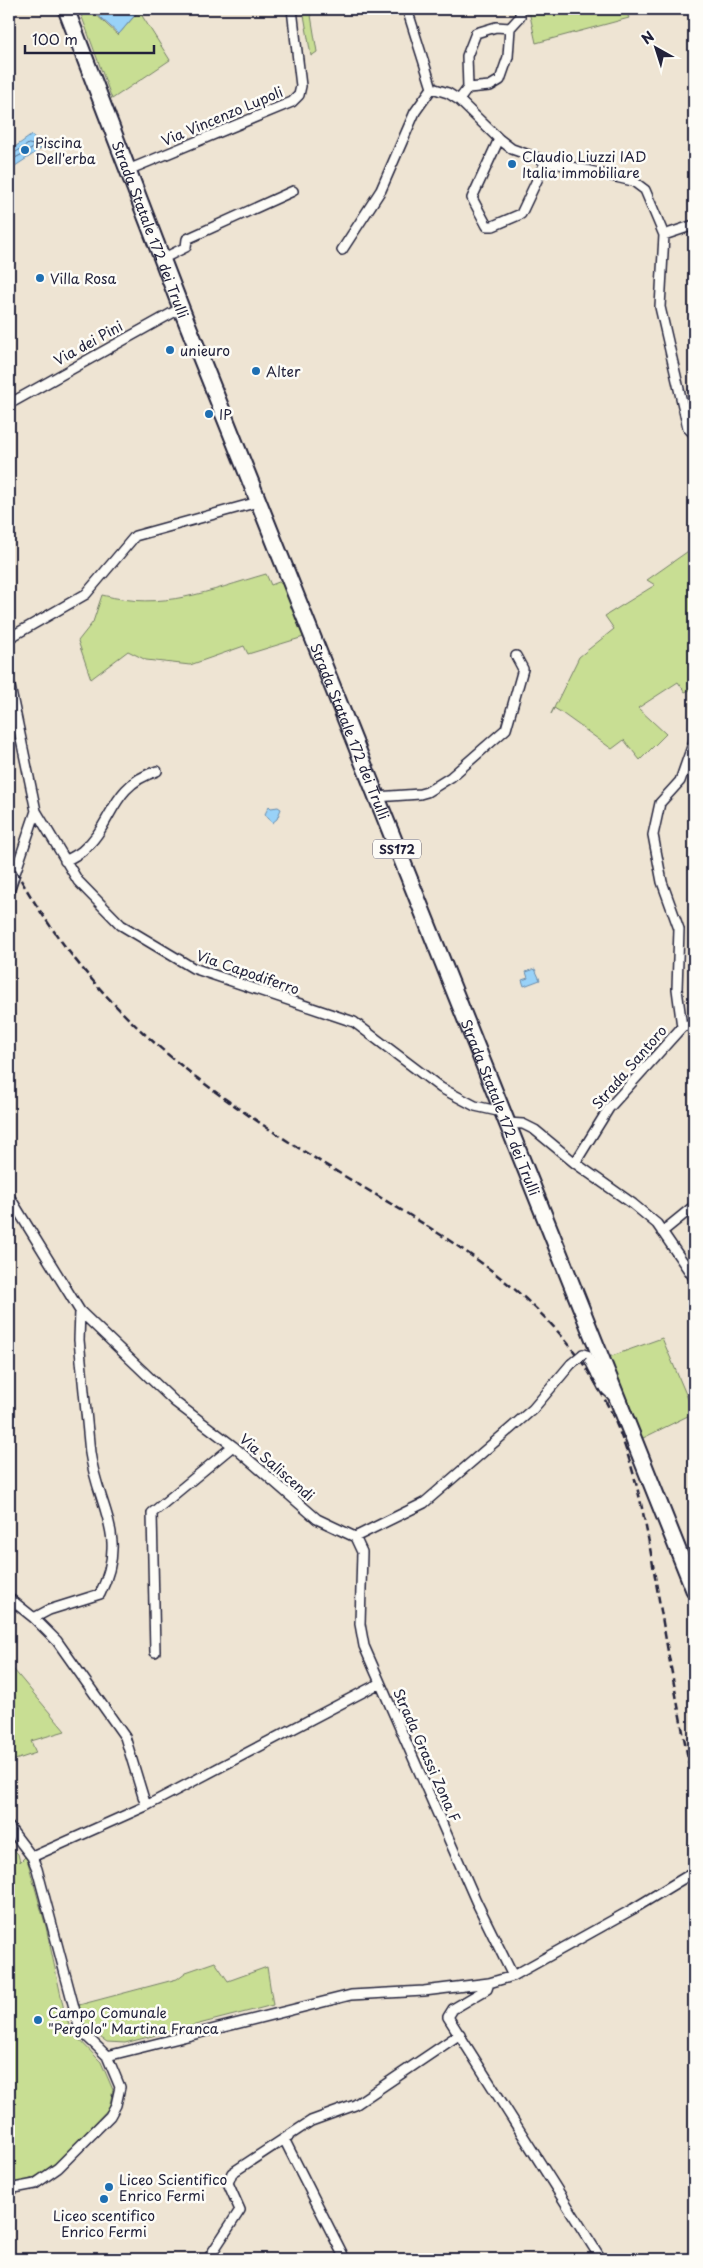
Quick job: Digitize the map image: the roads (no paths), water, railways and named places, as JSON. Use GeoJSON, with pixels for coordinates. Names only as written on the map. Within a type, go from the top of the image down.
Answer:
{"type":"FeatureCollection","features":[{"type":"Feature","properties":{"kind":"main road","name":"Strada Statale 172 dei Trulli"},"geometry":{"type":"LineString","coordinates":[[66,9],[258,502],[694,1590]]}},
{"type":"Feature","properties":{"kind":"street","name":"Via Vincenzo Lupoli"},"geometry":{"type":"LineString","coordinates":[[128,170],[292,102],[299,95],[302,86],[292,9]]}},
{"type":"Feature","properties":{"kind":"street"},"geometry":{"type":"LineString","coordinates":[[407,9],[432,88]]}},
{"type":"Feature","properties":{"kind":"street"},"geometry":{"type":"LineString","coordinates":[[468,88],[490,86],[500,80],[508,57],[510,28],[520,17],[520,9]]}},
{"type":"Feature","properties":{"kind":"street"},"geometry":{"type":"LineString","coordinates":[[459,100],[468,88],[467,56],[476,33],[496,28],[510,28]]}},
{"type":"Feature","properties":{"kind":"street"},"geometry":{"type":"LineString","coordinates":[[432,88],[448,93],[459,100],[498,139],[518,152],[633,181],[645,190],[664,235],[660,307],[688,428],[694,434]]}},
{"type":"Feature","properties":{"kind":"street"},"geometry":{"type":"LineString","coordinates":[[342,250],[381,190],[415,112],[432,88]]}},
{"type":"Feature","properties":{"kind":"street"},"geometry":{"type":"LineString","coordinates":[[498,139],[472,198],[487,226],[493,226],[521,214],[546,160]]}},
{"type":"Feature","properties":{"kind":"street"},"geometry":{"type":"LineString","coordinates":[[162,259],[186,247],[187,239],[293,191]]}},
{"type":"Feature","properties":{"kind":"street"},"geometry":{"type":"LineString","coordinates":[[664,235],[694,226]]}},
{"type":"Feature","properties":{"kind":"street","name":"Via dei Pini"},"geometry":{"type":"LineString","coordinates":[[9,404],[181,308]]}},
{"type":"Feature","properties":{"kind":"street"},"geometry":{"type":"LineString","coordinates":[[9,638],[86,594],[135,536],[258,502]]}},
{"type":"Feature","properties":{"kind":"street"},"geometry":{"type":"LineString","coordinates":[[376,796],[427,792],[452,777],[506,729],[522,669],[516,656]]}},
{"type":"Feature","properties":{"kind":"street","name":"Via Capodiferro"},"geometry":{"type":"LineString","coordinates":[[9,682],[36,811],[78,881],[121,925],[193,968],[354,1022],[441,1088],[476,1106],[535,1130],[574,1163],[633,1204],[657,1224],[694,1278]]}},
{"type":"Feature","properties":{"kind":"street"},"geometry":{"type":"LineString","coordinates":[[682,1027],[677,989],[679,929],[662,882],[653,836],[660,803],[680,781],[694,741]]}},
{"type":"Feature","properties":{"kind":"street"},"geometry":{"type":"LineString","coordinates":[[65,861],[83,850],[109,814],[118,797],[144,775],[157,771]]}},
{"type":"Feature","properties":{"kind":"street"},"geometry":{"type":"LineString","coordinates":[[9,890],[36,811]]}},
{"type":"Feature","properties":{"kind":"street","name":"Strada Santoro"},"geometry":{"type":"LineString","coordinates":[[574,1163],[608,1108],[682,1027],[694,1023]]}},
{"type":"Feature","properties":{"kind":"street","name":"Via Saliscendi"},"geometry":{"type":"LineString","coordinates":[[9,1196],[80,1310],[175,1402],[233,1446],[318,1519],[354,1537]]}},
{"type":"Feature","properties":{"kind":"street"},"geometry":{"type":"LineString","coordinates":[[662,1232],[694,1206]]}},
{"type":"Feature","properties":{"kind":"street"},"geometry":{"type":"LineString","coordinates":[[34,1618],[49,1610],[100,1594],[110,1566],[113,1535],[92,1468],[90,1453],[79,1340],[80,1310]]}},
{"type":"Feature","properties":{"kind":"street"},"geometry":{"type":"LineString","coordinates":[[354,1537],[424,1503],[533,1409],[571,1364],[583,1354],[587,1355],[603,1388],[618,1401]]}},
{"type":"Feature","properties":{"kind":"street"},"geometry":{"type":"LineString","coordinates":[[155,1652],[152,1514],[233,1446]]}},
{"type":"Feature","properties":{"kind":"street","name":"Strada Grassi Zona F"},"geometry":{"type":"LineString","coordinates":[[354,1537],[362,1552],[360,1624],[364,1646],[476,1901],[513,1976]]}},
{"type":"Feature","properties":{"kind":"street"},"geometry":{"type":"LineString","coordinates":[[9,1598],[34,1618],[57,1641],[125,1737],[146,1806]]}},
{"type":"Feature","properties":{"kind":"street"},"geometry":{"type":"LineString","coordinates":[[32,1857],[146,1806],[380,1683]]}},
{"type":"Feature","properties":{"kind":"street"},"geometry":{"type":"LineString","coordinates":[[9,1827],[32,1857],[80,2030],[107,2056],[120,2088],[116,2105],[110,2116],[58,2168],[35,2184],[9,2189]]}},
{"type":"Feature","properties":{"kind":"street"},"geometry":{"type":"LineString","coordinates":[[107,2056],[351,1995],[424,1991],[489,1984],[513,1976],[634,1909],[694,1872]]}},
{"type":"Feature","properties":{"kind":"street"},"geometry":{"type":"LineString","coordinates":[[489,1984],[487,1989],[449,2012],[448,2017],[601,2259]]}},
{"type":"Feature","properties":{"kind":"street"},"geometry":{"type":"LineString","coordinates":[[208,2259],[240,2210],[228,2183],[232,2172],[320,2116],[355,2105],[460,2034]]}},
{"type":"Feature","properties":{"kind":"street"},"geometry":{"type":"LineString","coordinates":[[284,2139],[345,2259]]}},
{"type":"Feature","properties":{"kind":"water"},"geometry":{"type":"Polygon","coordinates":[[[95,9],[140,9],[119,34],[93,11],[95,9]]]}},
{"type":"Feature","properties":{"kind":"water","name":"Piscina Dell'erba"},"geometry":{"type":"Polygon","coordinates":[[[32,135],[41,149],[15,166],[9,157],[9,151],[32,135]]]}},
{"type":"Feature","properties":{"kind":"water"},"geometry":{"type":"Polygon","coordinates":[[[269,806],[281,809],[277,819],[272,823],[265,814],[269,806]]]}},
{"type":"Feature","properties":{"kind":"water"},"geometry":{"type":"Polygon","coordinates":[[[535,969],[540,980],[524,986],[522,980],[528,978],[526,972],[535,969]]]}},
{"type":"Feature","properties":{"kind":"railway"},"geometry":{"type":"LineString","coordinates":[[9,859],[39,910],[72,955],[106,996],[143,1033],[183,1067],[272,1131],[435,1231],[472,1256],[507,1283],[540,1313],[570,1345],[595,1382],[609,1408],[631,1464],[651,1552],[694,1791]]}},
{"type":"Feature","properties":{"kind":"place","name":"Piscina Dell'erba"},"geometry":{"type":"Point","coordinates":[25,150]}},
{"type":"Feature","properties":{"kind":"place","name":"Claudio Liuzzi IAD Italia immobiliare"},"geometry":{"type":"Point","coordinates":[512,164]}},
{"type":"Feature","properties":{"kind":"place","name":"Villa Rosa"},"geometry":{"type":"Point","coordinates":[40,278]}},
{"type":"Feature","properties":{"kind":"place","name":"unieuro"},"geometry":{"type":"Point","coordinates":[170,350]}},
{"type":"Feature","properties":{"kind":"place","name":"Alter"},"geometry":{"type":"Point","coordinates":[256,371]}},
{"type":"Feature","properties":{"kind":"place","name":"IP"},"geometry":{"type":"Point","coordinates":[209,414]}},
{"type":"Feature","properties":{"kind":"place","name":"Campo Comunale \"Pergolo\" Martina Franca"},"geometry":{"type":"Point","coordinates":[38,2020]}},
{"type":"Feature","properties":{"kind":"place","name":"Liceo Scientifico Enrico Fermi"},"geometry":{"type":"Point","coordinates":[109,2187]}},
{"type":"Feature","properties":{"kind":"place","name":"Liceo scentifico Enrico Fermi"},"geometry":{"type":"Point","coordinates":[104,2199]}}]}
